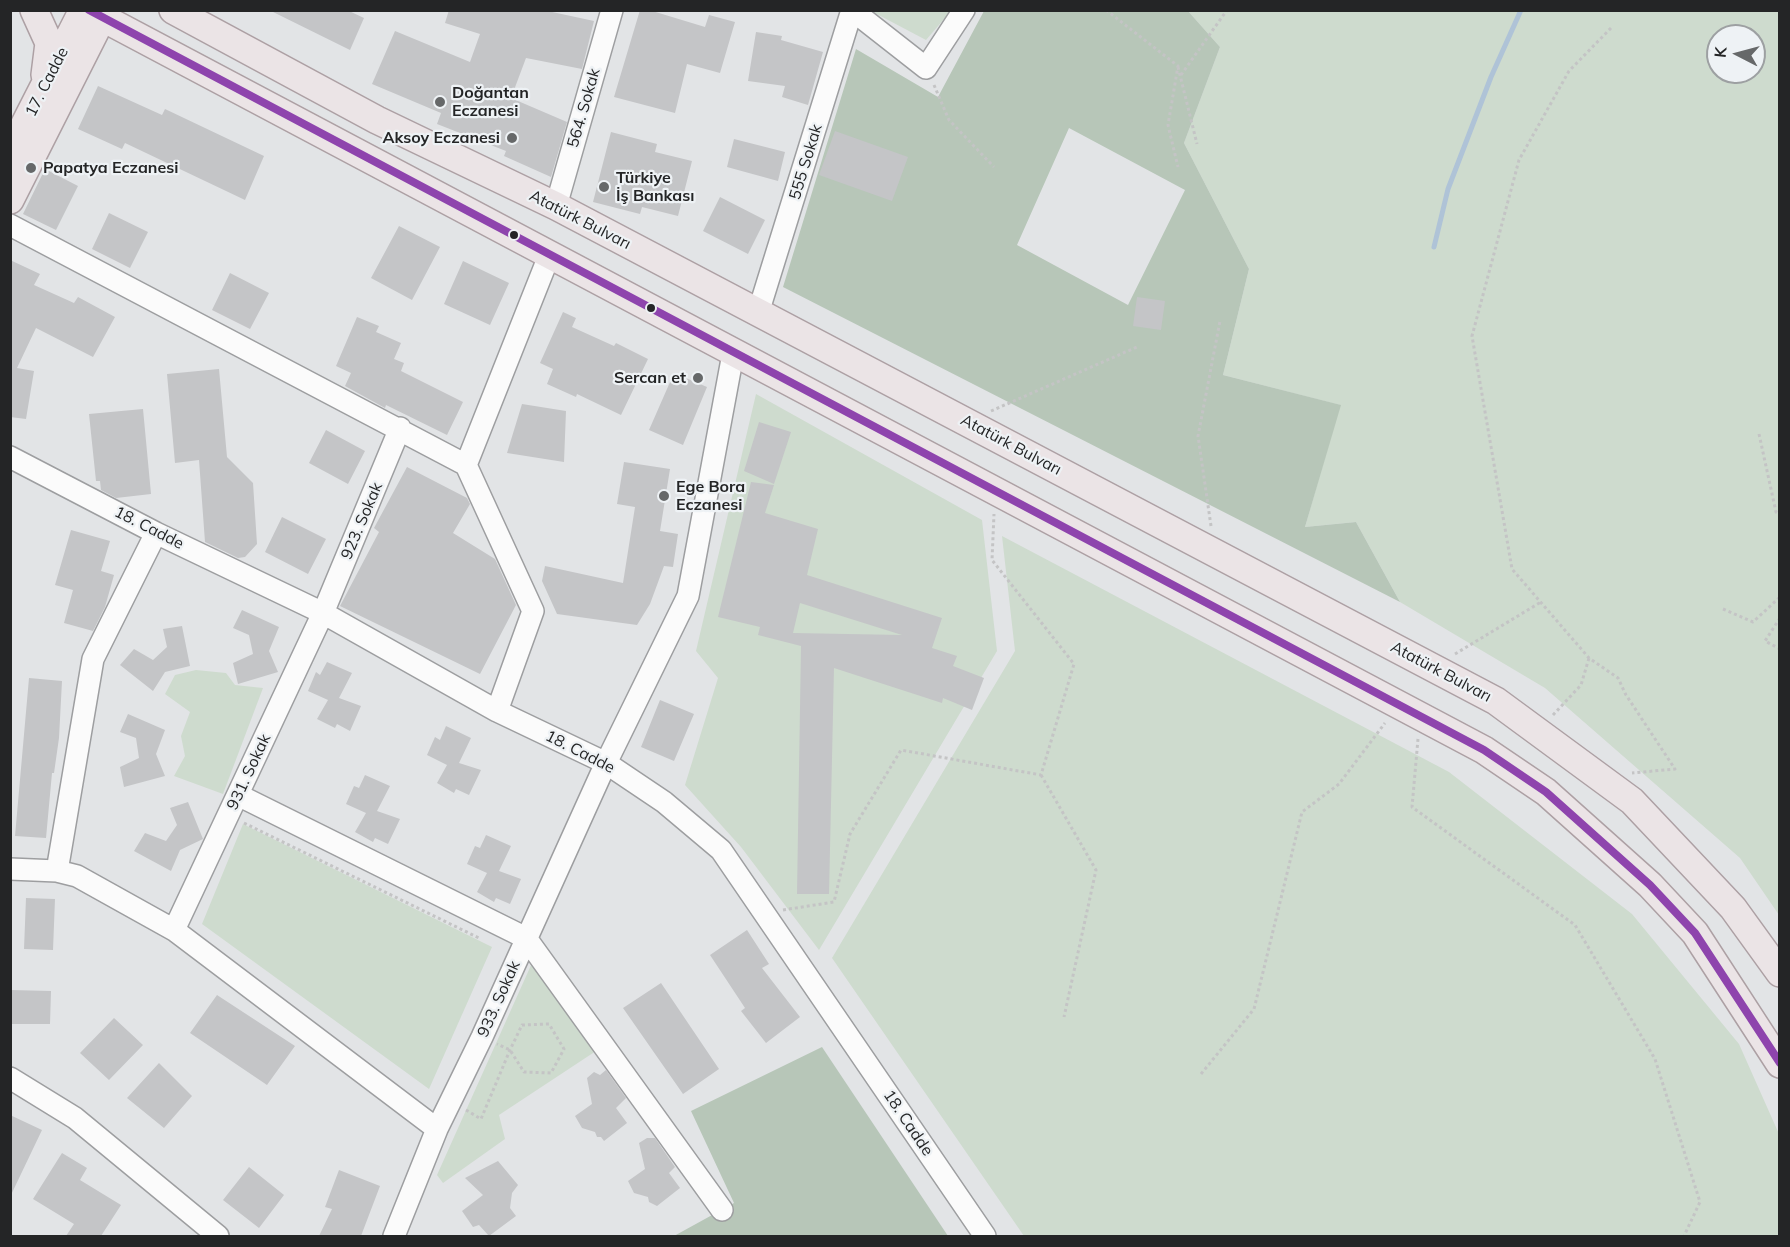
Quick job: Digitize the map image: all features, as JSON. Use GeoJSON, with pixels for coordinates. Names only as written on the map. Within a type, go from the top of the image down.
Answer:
{"type":"FeatureCollection","features":[{"type":"Feature","properties":{"kind":"main road"},"geometry":{"type":"LineString","coordinates":[[34,10],[49,44],[42,90]]}},
{"type":"Feature","properties":{"kind":"main road","name":"Atatürk Bulvarı"},"geometry":{"type":"LineString","coordinates":[[173,10],[377,120],[556,206],[1496,701],[1632,801],[1733,908],[1779,973]]}},
{"type":"Feature","properties":{"kind":"main road"},"geometry":{"type":"LineString","coordinates":[[10,200],[95,12],[733,354],[1484,750],[1546,792],[1650,885],[1695,933],[1779,1064]]}},
{"type":"Feature","properties":{"kind":"main road","name":"17. Cadde"},"geometry":{"type":"LineString","coordinates":[[10,153],[42,90],[95,12]]}},
{"type":"Feature","properties":{"kind":"street","name":"564. Sokak"},"geometry":{"type":"LineString","coordinates":[[556,206],[612,10]]}},
{"type":"Feature","properties":{"kind":"street"},"geometry":{"type":"LineString","coordinates":[[852,11],[926,68],[964,10]]}},
{"type":"Feature","properties":{"kind":"street","name":"555 Sokak"},"geometry":{"type":"LineString","coordinates":[[758,313],[852,11]]}},
{"type":"Feature","properties":{"kind":"street"},"geometry":{"type":"LineString","coordinates":[[10,225],[400,428],[466,465],[533,611],[497,711]]}},
{"type":"Feature","properties":{"kind":"street"},"geometry":{"type":"LineString","coordinates":[[466,465],[549,256]]}},
{"type":"Feature","properties":{"kind":"street","name":"933. Sokak"},"geometry":{"type":"LineString","coordinates":[[394,1236],[437,1129],[482,1037],[606,763],[688,596],[733,354]]}},
{"type":"Feature","properties":{"kind":"street","name":"923. Sokak"},"geometry":{"type":"LineString","coordinates":[[323,614],[400,428]]}},
{"type":"Feature","properties":{"kind":"street","name":"18. Cadde"},"geometry":{"type":"LineString","coordinates":[[10,457],[156,533],[323,614],[497,711],[606,763],[664,802],[721,850],[985,1236]]}},
{"type":"Feature","properties":{"kind":"street"},"geometry":{"type":"LineString","coordinates":[[57,871],[93,659],[156,533]]}},
{"type":"Feature","properties":{"kind":"street","name":"931. Sokak"},"geometry":{"type":"LineString","coordinates":[[174,930],[323,614]]}},
{"type":"Feature","properties":{"kind":"street"},"geometry":{"type":"LineString","coordinates":[[238,795],[526,938],[722,1210]]}},
{"type":"Feature","properties":{"kind":"street"},"geometry":{"type":"LineString","coordinates":[[10,869],[57,871],[95,885],[174,930],[437,1129]]}},
{"type":"Feature","properties":{"kind":"street"},"geometry":{"type":"LineString","coordinates":[[10,1078],[75,1118],[218,1236]]}},
{"type":"Feature","properties":{"kind":"path"},"geometry":{"type":"LineString","coordinates":[[1106,10],[1178,66],[1197,144]]}},
{"type":"Feature","properties":{"kind":"path"},"geometry":{"type":"LineString","coordinates":[[1180,76],[1227,10]]}},
{"type":"Feature","properties":{"kind":"path"},"geometry":{"type":"LineString","coordinates":[[1611,28],[1569,71],[1519,160],[1472,336],[1512,569],[1589,658],[1618,678],[1626,695],[1675,769],[1631,773]]}},
{"type":"Feature","properties":{"kind":"path"},"geometry":{"type":"LineString","coordinates":[[1178,66],[1168,125],[1178,167]]}},
{"type":"Feature","properties":{"kind":"path"},"geometry":{"type":"LineString","coordinates":[[926,68],[949,120],[994,167]]}},
{"type":"Feature","properties":{"kind":"path"},"geometry":{"type":"LineString","coordinates":[[1214,552],[1198,436],[1220,321]]}},
{"type":"Feature","properties":{"kind":"path"},"geometry":{"type":"LineString","coordinates":[[966,422],[1137,347]]}},
{"type":"Feature","properties":{"kind":"path"},"geometry":{"type":"LineString","coordinates":[[1759,434],[1776,512],[1779,515]]}},
{"type":"Feature","properties":{"kind":"path"},"geometry":{"type":"LineString","coordinates":[[995,491],[992,560],[1074,664],[1041,775],[1096,870],[1064,1017]]}},
{"type":"Feature","properties":{"kind":"path"},"geometry":{"type":"LineString","coordinates":[[1723,609],[1753,622],[1779,597]]}},
{"type":"Feature","properties":{"kind":"path"},"geometry":{"type":"LineString","coordinates":[[1433,668],[1540,602]]}},
{"type":"Feature","properties":{"kind":"path"},"geometry":{"type":"LineString","coordinates":[[1779,618],[1765,641],[1779,649]]}},
{"type":"Feature","properties":{"kind":"path"},"geometry":{"type":"LineString","coordinates":[[1538,732],[1581,685],[1589,658]]}},
{"type":"Feature","properties":{"kind":"path"},"geometry":{"type":"LineString","coordinates":[[1201,1074],[1254,1010],[1302,812],[1339,784],[1409,710]]}},
{"type":"Feature","properties":{"kind":"path"},"geometry":{"type":"LineString","coordinates":[[1409,710],[1412,807],[1575,925],[1655,1059],[1700,1202],[1684,1236]]}},
{"type":"Feature","properties":{"kind":"path"},"geometry":{"type":"LineString","coordinates":[[764,913],[834,902],[850,834],[901,750],[1041,775]]}},
{"type":"Feature","properties":{"kind":"path"},"geometry":{"type":"LineString","coordinates":[[239,821],[490,943]]}},
{"type":"Feature","properties":{"kind":"path"},"geometry":{"type":"LineString","coordinates":[[451,1102],[481,1119],[510,1050],[522,1025],[549,1024],[564,1050],[551,1073],[524,1072],[510,1050],[482,1037]]}},
{"type":"Feature","properties":{"kind":"green space"},"geometry":{"type":"Polygon","coordinates":[[[871,11],[951,11],[926,40],[871,11]]]}},
{"type":"Feature","properties":{"kind":"green space"},"geometry":{"type":"Polygon","coordinates":[[[984,11],[1188,11],[1220,47],[1184,143],[1249,269],[1223,375],[1341,405],[1305,527],[1356,522],[1400,602],[783,287],[856,49],[938,97],[984,11]],[[1069,128],[1017,245],[1128,305],[1185,190],[1069,128]]]}},
{"type":"Feature","properties":{"kind":"green space"},"geometry":{"type":"Polygon","coordinates":[[[1188,11],[1779,11],[1779,915],[1740,858],[1545,688],[1400,602],[1356,522],[1305,527],[1340,405],[1223,375],[1249,269],[1184,143],[1220,47],[1188,11]]]}},
{"type":"Feature","properties":{"kind":"green space"},"geometry":{"type":"Polygon","coordinates":[[[756,394],[982,520],[997,651],[819,950],[741,847],[685,785],[718,678],[696,651],[756,394]]]}},
{"type":"Feature","properties":{"kind":"green space"},"geometry":{"type":"Polygon","coordinates":[[[1002,536],[1449,772],[1632,914],[1739,1044],[1779,1134],[1779,1236],[1024,1236],[832,958],[1015,651],[1002,536]]]}},
{"type":"Feature","properties":{"kind":"green space"},"geometry":{"type":"Polygon","coordinates":[[[196,670],[226,673],[235,685],[263,688],[223,794],[174,776],[185,756],[181,736],[190,712],[165,694],[175,675],[196,670]]]}},
{"type":"Feature","properties":{"kind":"green space"},"geometry":{"type":"Polygon","coordinates":[[[243,824],[492,947],[429,1089],[202,924],[243,824]]]}},
{"type":"Feature","properties":{"kind":"green space"},"geometry":{"type":"Polygon","coordinates":[[[532,963],[596,1051],[499,1115],[505,1139],[443,1183],[437,1175],[532,963]]]}},
{"type":"Feature","properties":{"kind":"green space"},"geometry":{"type":"Polygon","coordinates":[[[822,1047],[948,1236],[674,1236],[734,1203],[691,1111],[822,1047]]]}},
{"type":"Feature","properties":{"kind":"building"},"geometry":{"type":"Polygon","coordinates":[[[269,10],[347,10],[364,18],[350,50],[269,10]]]}},
{"type":"Feature","properties":{"kind":"building"},"geometry":{"type":"Polygon","coordinates":[[[449,10],[543,10],[594,21],[582,69],[526,58],[511,98],[567,122],[551,177],[504,156],[506,151],[437,124],[441,113],[372,84],[395,31],[470,62],[480,34],[445,23],[449,10]]]}},
{"type":"Feature","properties":{"kind":"building"},"geometry":{"type":"Polygon","coordinates":[[[640,10],[649,10],[705,27],[709,15],[735,22],[720,73],[687,64],[675,113],[614,97],[640,10]]]}},
{"type":"Feature","properties":{"kind":"building"},"geometry":{"type":"Polygon","coordinates":[[[756,32],[782,36],[781,40],[823,52],[808,105],[782,97],[785,86],[748,81],[756,32]]]}},
{"type":"Feature","properties":{"kind":"building"},"geometry":{"type":"Polygon","coordinates":[[[98,86],[162,115],[165,109],[264,156],[245,200],[125,143],[122,149],[78,129],[98,86]]]}},
{"type":"Feature","properties":{"kind":"building"},"geometry":{"type":"Polygon","coordinates":[[[835,131],[908,157],[892,201],[819,175],[835,131]]]}},
{"type":"Feature","properties":{"kind":"building"},"geometry":{"type":"Polygon","coordinates":[[[611,132],[657,144],[655,152],[692,161],[678,216],[642,207],[640,214],[593,202],[611,132]]]}},
{"type":"Feature","properties":{"kind":"building"},"geometry":{"type":"Polygon","coordinates":[[[734,139],[785,152],[778,181],[727,167],[734,139]]]}},
{"type":"Feature","properties":{"kind":"building"},"geometry":{"type":"Polygon","coordinates":[[[45,169],[78,186],[56,230],[23,214],[45,169]]]}},
{"type":"Feature","properties":{"kind":"building"},"geometry":{"type":"Polygon","coordinates":[[[720,197],[765,220],[748,254],[703,231],[720,197]]]}},
{"type":"Feature","properties":{"kind":"building"},"geometry":{"type":"Polygon","coordinates":[[[109,213],[148,232],[130,268],[92,249],[109,213]]]}},
{"type":"Feature","properties":{"kind":"building"},"geometry":{"type":"Polygon","coordinates":[[[399,226],[440,247],[412,300],[371,278],[399,226]]]}},
{"type":"Feature","properties":{"kind":"building"},"geometry":{"type":"Polygon","coordinates":[[[10,260],[40,274],[34,285],[74,303],[78,297],[115,317],[93,357],[36,328],[17,368],[34,371],[26,419],[10,417],[10,260]]]}},
{"type":"Feature","properties":{"kind":"building"},"geometry":{"type":"Polygon","coordinates":[[[463,261],[509,283],[490,325],[444,304],[463,261]]]}},
{"type":"Feature","properties":{"kind":"building"},"geometry":{"type":"Polygon","coordinates":[[[230,273],[269,293],[250,329],[212,310],[230,273]]]}},
{"type":"Feature","properties":{"kind":"building"},"geometry":{"type":"Polygon","coordinates":[[[1137,297],[1165,301],[1161,330],[1133,326],[1137,297]]]}},
{"type":"Feature","properties":{"kind":"building"},"geometry":{"type":"Polygon","coordinates":[[[563,312],[576,318],[572,327],[614,346],[616,343],[648,359],[621,415],[577,394],[576,397],[547,384],[553,369],[540,363],[563,312]]]}},
{"type":"Feature","properties":{"kind":"building"},"geometry":{"type":"Polygon","coordinates":[[[357,317],[379,326],[376,332],[401,343],[394,359],[404,363],[401,371],[463,402],[447,435],[386,405],[385,408],[345,386],[351,373],[336,366],[357,317]]]}},
{"type":"Feature","properties":{"kind":"building"},"geometry":{"type":"Polygon","coordinates":[[[219,369],[227,457],[253,483],[257,544],[245,557],[238,558],[205,542],[199,460],[175,463],[167,374],[219,369]]]}},
{"type":"Feature","properties":{"kind":"building"},"geometry":{"type":"Polygon","coordinates":[[[674,373],[707,387],[683,445],[649,430],[674,373]]]}},
{"type":"Feature","properties":{"kind":"building"},"geometry":{"type":"Polygon","coordinates":[[[522,404],[566,411],[564,462],[507,453],[522,404]]]}},
{"type":"Feature","properties":{"kind":"building"},"geometry":{"type":"Polygon","coordinates":[[[143,409],[151,494],[116,498],[101,490],[100,481],[96,481],[89,414],[143,409]]]}},
{"type":"Feature","properties":{"kind":"building"},"geometry":{"type":"Polygon","coordinates":[[[759,422],[791,432],[774,484],[744,471],[759,422]]]}},
{"type":"Feature","properties":{"kind":"building"},"geometry":{"type":"Polygon","coordinates":[[[326,430],[365,451],[348,484],[309,463],[326,430]]]}},
{"type":"Feature","properties":{"kind":"building"},"geometry":{"type":"Polygon","coordinates":[[[624,462],[670,469],[660,531],[678,534],[673,567],[664,566],[650,604],[637,625],[557,614],[542,581],[545,566],[623,583],[635,507],[617,504],[624,462]]]}},
{"type":"Feature","properties":{"kind":"building"},"geometry":{"type":"Polygon","coordinates":[[[407,467],[467,498],[470,504],[453,533],[495,559],[516,605],[480,674],[340,606],[379,532],[374,528],[407,467]]]}},
{"type":"Feature","properties":{"kind":"building"},"geometry":{"type":"Polygon","coordinates":[[[751,482],[774,485],[765,513],[818,529],[807,575],[942,618],[932,648],[957,656],[953,666],[984,678],[972,710],[943,698],[942,703],[834,668],[829,894],[797,894],[801,646],[758,635],[760,627],[718,617],[751,482]],[[800,603],[793,633],[902,635],[800,603]]]}},
{"type":"Feature","properties":{"kind":"building"},"geometry":{"type":"Polygon","coordinates":[[[282,517],[326,539],[308,574],[265,552],[282,517]]]}},
{"type":"Feature","properties":{"kind":"building"},"geometry":{"type":"Polygon","coordinates":[[[71,530],[110,541],[101,571],[114,575],[105,607],[93,631],[64,623],[73,590],[55,585],[71,530]]]}},
{"type":"Feature","properties":{"kind":"building"},"geometry":{"type":"Polygon","coordinates":[[[242,610],[279,627],[269,651],[278,672],[238,684],[233,663],[253,654],[249,635],[233,628],[242,610]]]}},
{"type":"Feature","properties":{"kind":"building"},"geometry":{"type":"Polygon","coordinates":[[[182,626],[190,666],[165,672],[153,691],[120,665],[134,649],[153,660],[167,647],[163,629],[182,626]]]}},
{"type":"Feature","properties":{"kind":"building"},"geometry":{"type":"Polygon","coordinates":[[[327,662],[352,673],[339,698],[361,706],[350,731],[337,724],[335,728],[317,719],[328,700],[308,691],[316,672],[320,675],[327,662]]]}},
{"type":"Feature","properties":{"kind":"building"},"geometry":{"type":"Polygon","coordinates":[[[29,678],[62,681],[59,738],[54,773],[52,773],[46,838],[15,836],[29,678]]]}},
{"type":"Feature","properties":{"kind":"building"},"geometry":{"type":"Polygon","coordinates":[[[660,700],[694,714],[674,761],[641,747],[660,700]]]}},
{"type":"Feature","properties":{"kind":"building"},"geometry":{"type":"Polygon","coordinates":[[[128,714],[165,730],[156,754],[165,776],[124,787],[120,767],[139,758],[136,738],[120,732],[128,714]]]}},
{"type":"Feature","properties":{"kind":"building"},"geometry":{"type":"Polygon","coordinates":[[[446,726],[471,738],[459,763],[481,770],[469,795],[456,789],[454,793],[437,783],[447,765],[427,755],[435,737],[440,740],[446,726]]]}},
{"type":"Feature","properties":{"kind":"building"},"geometry":{"type":"Polygon","coordinates":[[[365,775],[390,786],[377,811],[400,819],[388,844],[375,838],[373,842],[355,832],[366,813],[346,804],[354,786],[359,788],[365,775]]]}},
{"type":"Feature","properties":{"kind":"building"},"geometry":{"type":"Polygon","coordinates":[[[188,802],[203,839],[180,850],[171,871],[134,851],[145,833],[166,841],[177,825],[170,808],[188,802]]]}},
{"type":"Feature","properties":{"kind":"building"},"geometry":{"type":"Polygon","coordinates":[[[486,835],[511,846],[499,871],[521,879],[510,904],[496,898],[494,902],[477,892],[487,873],[467,864],[475,846],[480,848],[486,835]]]}},
{"type":"Feature","properties":{"kind":"building"},"geometry":{"type":"Polygon","coordinates":[[[26,898],[55,899],[53,950],[24,949],[26,898]]]}},
{"type":"Feature","properties":{"kind":"building"},"geometry":{"type":"Polygon","coordinates":[[[747,930],[769,964],[762,968],[800,1017],[766,1043],[741,1011],[745,1008],[710,955],[747,930]]]}},
{"type":"Feature","properties":{"kind":"building"},"geometry":{"type":"Polygon","coordinates":[[[661,983],[719,1069],[683,1094],[623,1008],[661,983]]]}},
{"type":"Feature","properties":{"kind":"building"},"geometry":{"type":"Polygon","coordinates":[[[10,990],[51,991],[50,1024],[10,1024],[10,990]]]}},
{"type":"Feature","properties":{"kind":"building"},"geometry":{"type":"Polygon","coordinates":[[[217,995],[295,1046],[267,1085],[190,1033],[217,995]]]}},
{"type":"Feature","properties":{"kind":"building"},"geometry":{"type":"Polygon","coordinates":[[[114,1018],[143,1045],[109,1080],[80,1053],[114,1018]]]}},
{"type":"Feature","properties":{"kind":"building"},"geometry":{"type":"Polygon","coordinates":[[[159,1063],[192,1096],[164,1128],[127,1098],[159,1063]]]}},
{"type":"Feature","properties":{"kind":"building"},"geometry":{"type":"Polygon","coordinates":[[[606,1070],[626,1098],[616,1108],[627,1123],[604,1141],[601,1137],[597,1137],[595,1132],[582,1128],[575,1116],[592,1104],[587,1078],[594,1072],[600,1075],[606,1070]]]}},
{"type":"Feature","properties":{"kind":"building"},"geometry":{"type":"Polygon","coordinates":[[[10,1115],[42,1130],[10,1197],[10,1115]]]}},
{"type":"Feature","properties":{"kind":"building"},"geometry":{"type":"Polygon","coordinates":[[[647,1138],[655,1138],[675,1167],[669,1173],[680,1188],[657,1206],[649,1202],[648,1197],[634,1193],[628,1181],[645,1169],[639,1143],[647,1138]]]}},
{"type":"Feature","properties":{"kind":"building"},"geometry":{"type":"Polygon","coordinates":[[[62,1153],[87,1168],[80,1180],[121,1205],[101,1236],[66,1236],[74,1224],[33,1199],[62,1153]]]}},
{"type":"Feature","properties":{"kind":"building"},"geometry":{"type":"Polygon","coordinates":[[[498,1161],[518,1185],[512,1193],[510,1208],[516,1216],[489,1236],[479,1225],[473,1227],[462,1211],[483,1195],[465,1178],[498,1161]]]}},
{"type":"Feature","properties":{"kind":"building"},"geometry":{"type":"Polygon","coordinates":[[[249,1167],[284,1195],[259,1228],[223,1200],[249,1167]]]}},
{"type":"Feature","properties":{"kind":"building"},"geometry":{"type":"Polygon","coordinates":[[[339,1170],[380,1186],[361,1236],[319,1236],[332,1209],[325,1207],[339,1170]]]}},
{"type":"Feature","properties":{"kind":"waterway"},"geometry":{"type":"LineString","coordinates":[[1434,247],[1448,189],[1491,77],[1521,10]]}},
{"type":"Feature","properties":{"kind":"transit line"},"geometry":{"type":"LineString","coordinates":[[89,10],[1484,750],[1546,792],[1650,885],[1695,933],[1780,1063]]}},
{"type":"Feature","properties":{"kind":"place","name":"Doğantan Eczanesi"},"geometry":{"type":"Point","coordinates":[440,102]}},
{"type":"Feature","properties":{"kind":"place","name":"Aksoy Eczanesi"},"geometry":{"type":"Point","coordinates":[512,138]}},
{"type":"Feature","properties":{"kind":"place","name":"Papatya Eczanesi"},"geometry":{"type":"Point","coordinates":[31,168]}},
{"type":"Feature","properties":{"kind":"place","name":"Türkiye İş Bankası"},"geometry":{"type":"Point","coordinates":[604,187]}},
{"type":"Feature","properties":{"kind":"place","name":"Sercan et"},"geometry":{"type":"Point","coordinates":[698,378]}},
{"type":"Feature","properties":{"kind":"place","name":"Ege Bora Eczanesi"},"geometry":{"type":"Point","coordinates":[664,496]}}]}
